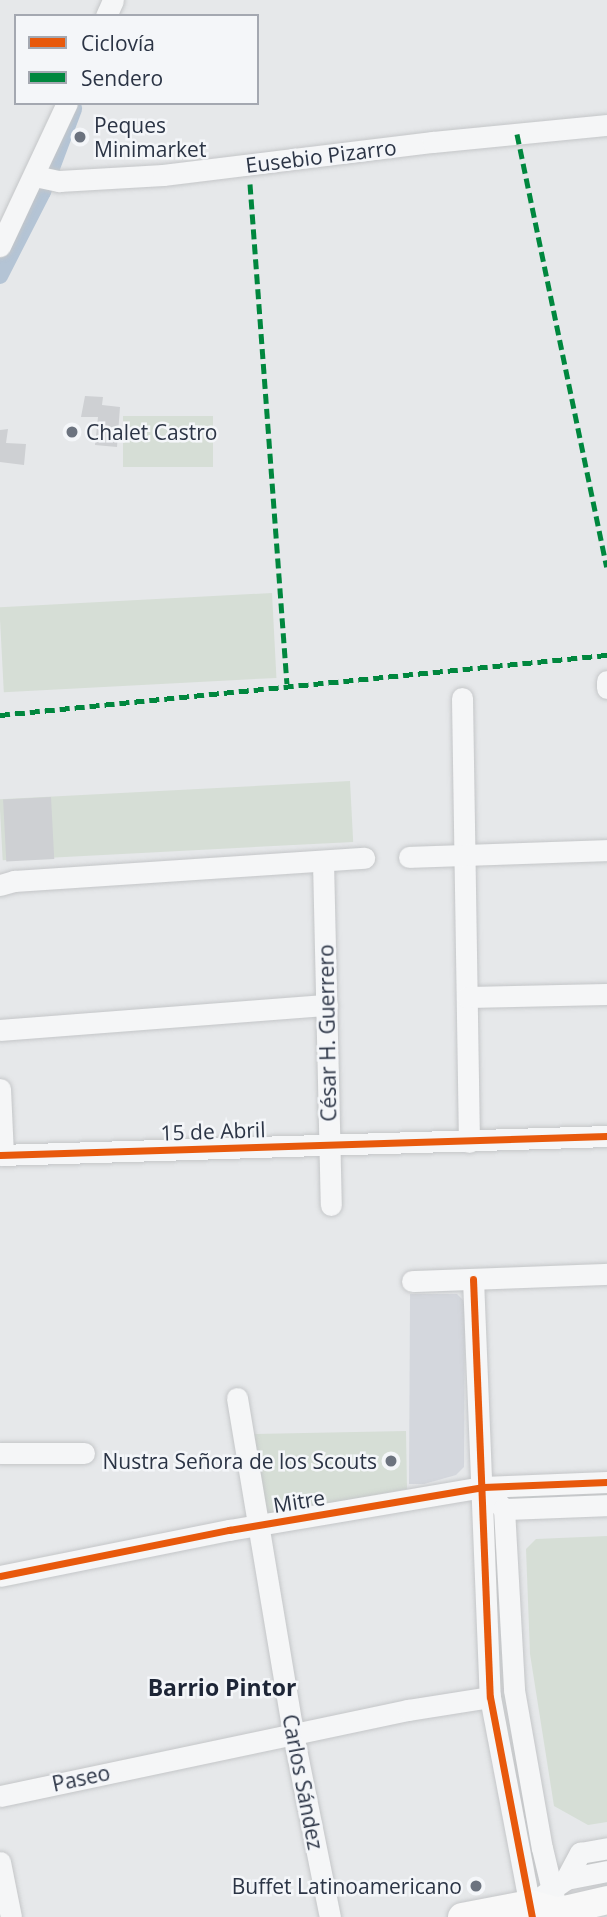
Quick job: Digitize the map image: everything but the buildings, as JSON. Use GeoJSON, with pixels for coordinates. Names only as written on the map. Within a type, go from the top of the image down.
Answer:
{"type":"FeatureCollection","features":[{"type":"Feature","properties":{"kind":"main road"},"geometry":{"type":"LineString","coordinates":[[463,1917],[545,1903],[607,1900]]}},
{"type":"Feature","properties":{"kind":"street"},"geometry":{"type":"LineString","coordinates":[[0,246],[46,179],[66,105]]}},
{"type":"Feature","properties":{"kind":"street","name":"Eusebio Pizarro"},"geometry":{"type":"LineString","coordinates":[[46,179],[163,175],[433,142],[607,125]]}},
{"type":"Feature","properties":{"kind":"street"},"geometry":{"type":"LineString","coordinates":[[607,681],[607,688]]}},
{"type":"Feature","properties":{"kind":"street"},"geometry":{"type":"LineString","coordinates":[[462,698],[469,1142]]}},
{"type":"Feature","properties":{"kind":"street"},"geometry":{"type":"LineString","coordinates":[[409,858],[607,849]]}},
{"type":"Feature","properties":{"kind":"street"},"geometry":{"type":"LineString","coordinates":[[0,885],[14,881],[364,858]]}},
{"type":"Feature","properties":{"kind":"street","name":"César H. Guerrero"},"geometry":{"type":"LineString","coordinates":[[323,861],[331,1205]]}},
{"type":"Feature","properties":{"kind":"street"},"geometry":{"type":"LineString","coordinates":[[467,997],[607,994]]}},
{"type":"Feature","properties":{"kind":"street"},"geometry":{"type":"LineString","coordinates":[[0,1030],[327,1005]]}},
{"type":"Feature","properties":{"kind":"street"},"geometry":{"type":"LineString","coordinates":[[0,1089],[1,1155]]}},
{"type":"Feature","properties":{"kind":"street","name":"15 de Abril"},"geometry":{"type":"LineString","coordinates":[[1,1155],[607,1136]]}},
{"type":"Feature","properties":{"kind":"street"},"geometry":{"type":"LineString","coordinates":[[412,1281],[607,1274]]}},
{"type":"Feature","properties":{"kind":"street"},"geometry":{"type":"LineString","coordinates":[[473,1279],[490,1698],[545,1903]]}},
{"type":"Feature","properties":{"kind":"street","name":"Carlos Sández"},"geometry":{"type":"LineString","coordinates":[[237,1398],[293,1734],[330,1917]]}},
{"type":"Feature","properties":{"kind":"street"},"geometry":{"type":"LineString","coordinates":[[0,1453],[84,1452]]}},
{"type":"Feature","properties":{"kind":"street","name":"Mitre"},"geometry":{"type":"LineString","coordinates":[[0,1576],[258,1525],[483,1488],[607,1482]]}},
{"type":"Feature","properties":{"kind":"street"},"geometry":{"type":"LineString","coordinates":[[483,1488],[504,1509],[514,1690],[545,1903]]}},
{"type":"Feature","properties":{"kind":"street"},"geometry":{"type":"LineString","coordinates":[[504,1509],[607,1505]]}},
{"type":"Feature","properties":{"kind":"street","name":"Paseo"},"geometry":{"type":"LineString","coordinates":[[0,1796],[162,1760],[490,1698]]}},
{"type":"Feature","properties":{"kind":"street"},"geometry":{"type":"LineString","coordinates":[[545,1903],[580,1853],[607,1848]]}},
{"type":"Feature","properties":{"kind":"street"},"geometry":{"type":"LineString","coordinates":[[0,1862],[11,1917]]}},
{"type":"Feature","properties":{"kind":"street"},"geometry":{"type":"LineString","coordinates":[[545,1903],[607,1871]]}},
{"type":"Feature","properties":{"kind":"shaded area"},"geometry":{"type":"Polygon","coordinates":[[[123,416],[213,416],[213,467],[123,467],[123,416]]]}},
{"type":"Feature","properties":{"kind":"shaded area"},"geometry":{"type":"Polygon","coordinates":[[[272,593],[276,678],[4,692],[0,607],[272,593]]]}},
{"type":"Feature","properties":{"kind":"shaded area"},"geometry":{"type":"Polygon","coordinates":[[[350,781],[353,842],[3,860],[0,799],[350,781]]]}},
{"type":"Feature","properties":{"kind":"shaded area"},"geometry":{"type":"Polygon","coordinates":[[[410,1294],[457,1294],[465,1302],[464,1467],[456,1475],[424,1484],[409,1484],[410,1294]]]}},
{"type":"Feature","properties":{"kind":"shaded area"},"geometry":{"type":"Polygon","coordinates":[[[406,1431],[407,1489],[267,1515],[253,1434],[406,1431]]]}},
{"type":"Feature","properties":{"kind":"shaded area"},"geometry":{"type":"Polygon","coordinates":[[[607,1536],[607,1822],[588,1825],[554,1806],[530,1654],[526,1549],[536,1539],[607,1536]]]}},
{"type":"Feature","properties":{"kind":"waterway"},"geometry":{"type":"LineString","coordinates":[[0,276],[43,192],[74,109]]}},
{"type":"Feature","properties":{"kind":"marked path"},"geometry":{"type":"LineString","coordinates":[[517,134],[607,567]]}},
{"type":"Feature","properties":{"kind":"marked path"},"geometry":{"type":"LineString","coordinates":[[250,184],[287,684]]}},
{"type":"Feature","properties":{"kind":"marked path"},"geometry":{"type":"LineString","coordinates":[[0,715],[607,655]]}},
{"type":"Feature","properties":{"kind":"cycle path"},"geometry":{"type":"LineString","coordinates":[[0,1155],[607,1136]]}},
{"type":"Feature","properties":{"kind":"cycle path"},"geometry":{"type":"LineString","coordinates":[[473,1279],[490,1697],[532,1917]]}},
{"type":"Feature","properties":{"kind":"cycle path"},"geometry":{"type":"LineString","coordinates":[[0,1576],[229,1530],[483,1487],[607,1482]]}},
{"type":"Feature","properties":{"kind":"place","name":"Peques Minimarket"},"geometry":{"type":"Point","coordinates":[80,137]}},
{"type":"Feature","properties":{"kind":"place","name":"Chalet Castro"},"geometry":{"type":"Point","coordinates":[72,432]}},
{"type":"Feature","properties":{"kind":"place","name":"Nustra Señora de los Scouts"},"geometry":{"type":"Point","coordinates":[391,1461]}},
{"type":"Feature","properties":{"kind":"place","name":"Buffet Latinoamericano"},"geometry":{"type":"Point","coordinates":[476,1886]}},
{"type":"Feature","properties":{"kind":"district","name":"Barrio Pintor"},"geometry":{"type":"Point","coordinates":[222,1687]}}]}
